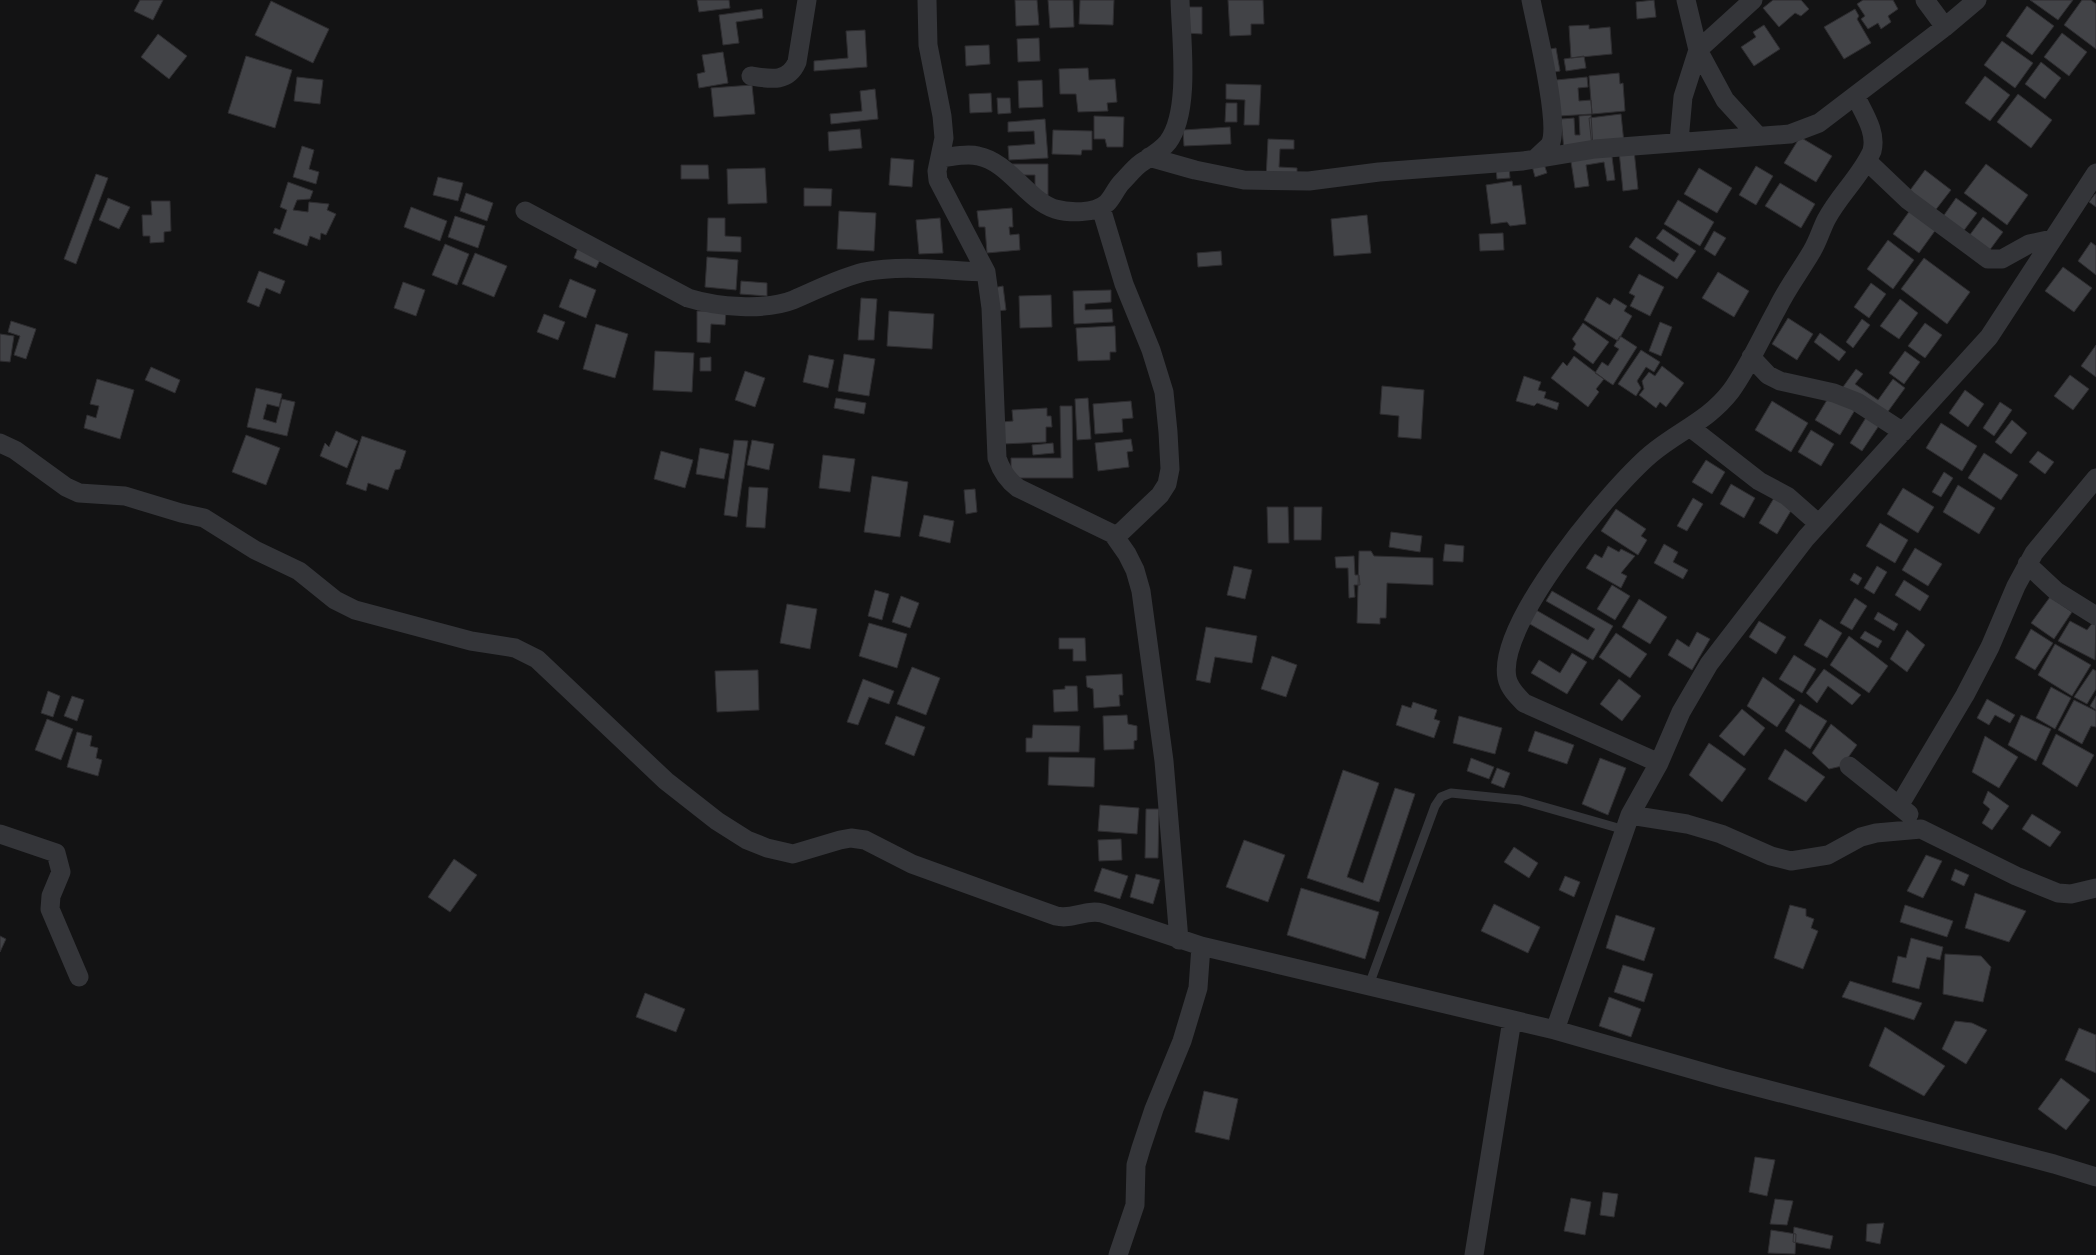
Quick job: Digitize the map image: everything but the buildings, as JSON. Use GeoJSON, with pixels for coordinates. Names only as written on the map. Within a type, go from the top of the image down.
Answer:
{"type":"FeatureCollection","features":[{"type":"Feature","properties":{"kind":"street"},"geometry":{"type":"LineString","coordinates":[[751,76],[775,79],[788,76],[794,70],[807,0]]}},
{"type":"Feature","properties":{"kind":"street"},"geometry":{"type":"LineString","coordinates":[[927,0],[929,53],[942,116],[944,138],[937,171],[940,188],[986,272],[992,308],[997,458],[1000,468],[1018,488],[1107,530],[1116,537],[1131,562],[1141,590],[1164,762],[1179,940]]}},
{"type":"Feature","properties":{"kind":"street"},"geometry":{"type":"LineString","coordinates":[[940,158],[968,155],[984,158],[1002,168],[1042,203],[1058,210],[1084,211],[1101,208],[1108,203],[1120,184],[1167,143],[1176,129],[1182,102],[1180,0]]}},
{"type":"Feature","properties":{"kind":"street"},"geometry":{"type":"LineString","coordinates":[[1531,0],[1548,78],[1552,130],[1550,145],[1535,159]]}},
{"type":"Feature","properties":{"kind":"street"},"geometry":{"type":"LineString","coordinates":[[1686,0],[1698,50],[1725,100],[1758,136]]}},
{"type":"Feature","properties":{"kind":"street"},"geometry":{"type":"LineString","coordinates":[[1678,141],[1683,97],[1698,50],[1753,0]]}},
{"type":"Feature","properties":{"kind":"street"},"geometry":{"type":"LineString","coordinates":[[1925,0],[1946,27]]}},
{"type":"Feature","properties":{"kind":"street"},"geometry":{"type":"LineString","coordinates":[[1150,157],[1203,172],[1244,180],[1309,181],[1379,172],[1535,159],[1595,149],[1678,141],[1790,134],[1819,124],[1946,27],[1977,0]]}},
{"type":"Feature","properties":{"kind":"street"},"geometry":{"type":"LineString","coordinates":[[1659,763],[1524,703],[1514,693],[1507,678],[1508,662],[1516,636],[1532,598],[1568,547],[1652,454],[1691,428],[1715,409],[1726,397],[1751,357],[1783,297],[1813,248],[1826,220],[1867,161],[1875,142],[1873,132],[1856,97]]}},
{"type":"Feature","properties":{"kind":"street"},"geometry":{"type":"LineString","coordinates":[[1867,161],[1908,200],[1988,259],[2002,260],[2029,244],[2052,239]]}},
{"type":"Feature","properties":{"kind":"street"},"geometry":{"type":"LineString","coordinates":[[1555,1030],[1627,823],[1659,763],[1681,712],[1709,664],[1819,524],[1989,337],[2096,173]]}},
{"type":"Feature","properties":{"kind":"street"},"geometry":{"type":"LineString","coordinates":[[1101,208],[1124,284],[1164,392],[1170,469],[1167,484],[1160,495],[1116,537]]}},
{"type":"Feature","properties":{"kind":"street"},"geometry":{"type":"LineString","coordinates":[[526,211],[688,298],[707,304],[776,304],[793,300],[829,283],[886,268],[986,272]]}},
{"type":"Feature","properties":{"kind":"street"},"geometry":{"type":"LineString","coordinates":[[1751,357],[1768,375],[1780,382],[1827,392],[1857,402],[1903,432]]}},
{"type":"Feature","properties":{"kind":"street"},"geometry":{"type":"LineString","coordinates":[[1691,428],[1759,481],[1787,496],[1819,524]]}},
{"type":"Feature","properties":{"kind":"street"},"geometry":{"type":"LineString","coordinates":[[0,442],[15,450],[66,487],[79,493],[125,496],[181,514],[204,518],[255,550],[299,571],[335,600],[355,610],[471,641],[515,648],[538,659],[666,781],[717,821],[747,840],[766,848],[797,854],[840,840],[851,838],[865,840],[912,864],[1056,916],[1072,918],[1092,911],[1179,940],[1555,1030],[1723,1078],[2054,1164],[2096,1177]]}},
{"type":"Feature","properties":{"kind":"street"},"geometry":{"type":"LineString","coordinates":[[1899,806],[1973,679],[2027,564],[2048,533],[2096,478]]}},
{"type":"Feature","properties":{"kind":"street"},"geometry":{"type":"LineString","coordinates":[[2027,564],[2056,591],[2096,616]]}},
{"type":"Feature","properties":{"kind":"street"},"geometry":{"type":"LineString","coordinates":[[1849,766],[1929,831],[2016,876],[2058,893],[2071,894],[2096,888]]}},
{"type":"Feature","properties":{"kind":"street"},"geometry":{"type":"LineString","coordinates":[[1627,823],[1687,824],[1721,834],[1771,856],[1790,861],[1828,855],[1862,837],[1876,833],[1912,828],[1929,831]]}},
{"type":"Feature","properties":{"kind":"street"},"geometry":{"type":"LineString","coordinates":[[0,834],[56,853],[61,872],[51,896],[50,909],[79,977]]}},
{"type":"Feature","properties":{"kind":"street"},"geometry":{"type":"LineString","coordinates":[[1118,1255],[1136,1205],[1136,1165],[1141,1148],[1154,1109],[1182,1041],[1198,988],[1202,946]]}},
{"type":"Feature","properties":{"kind":"street"},"geometry":{"type":"LineString","coordinates":[[1474,1255],[1512,1020]]}},
{"type":"Feature","properties":{"kind":"lane"},"geometry":{"type":"LineString","coordinates":[[1369,985],[1435,806],[1446,794],[1520,800],[1627,823]]}}]}
